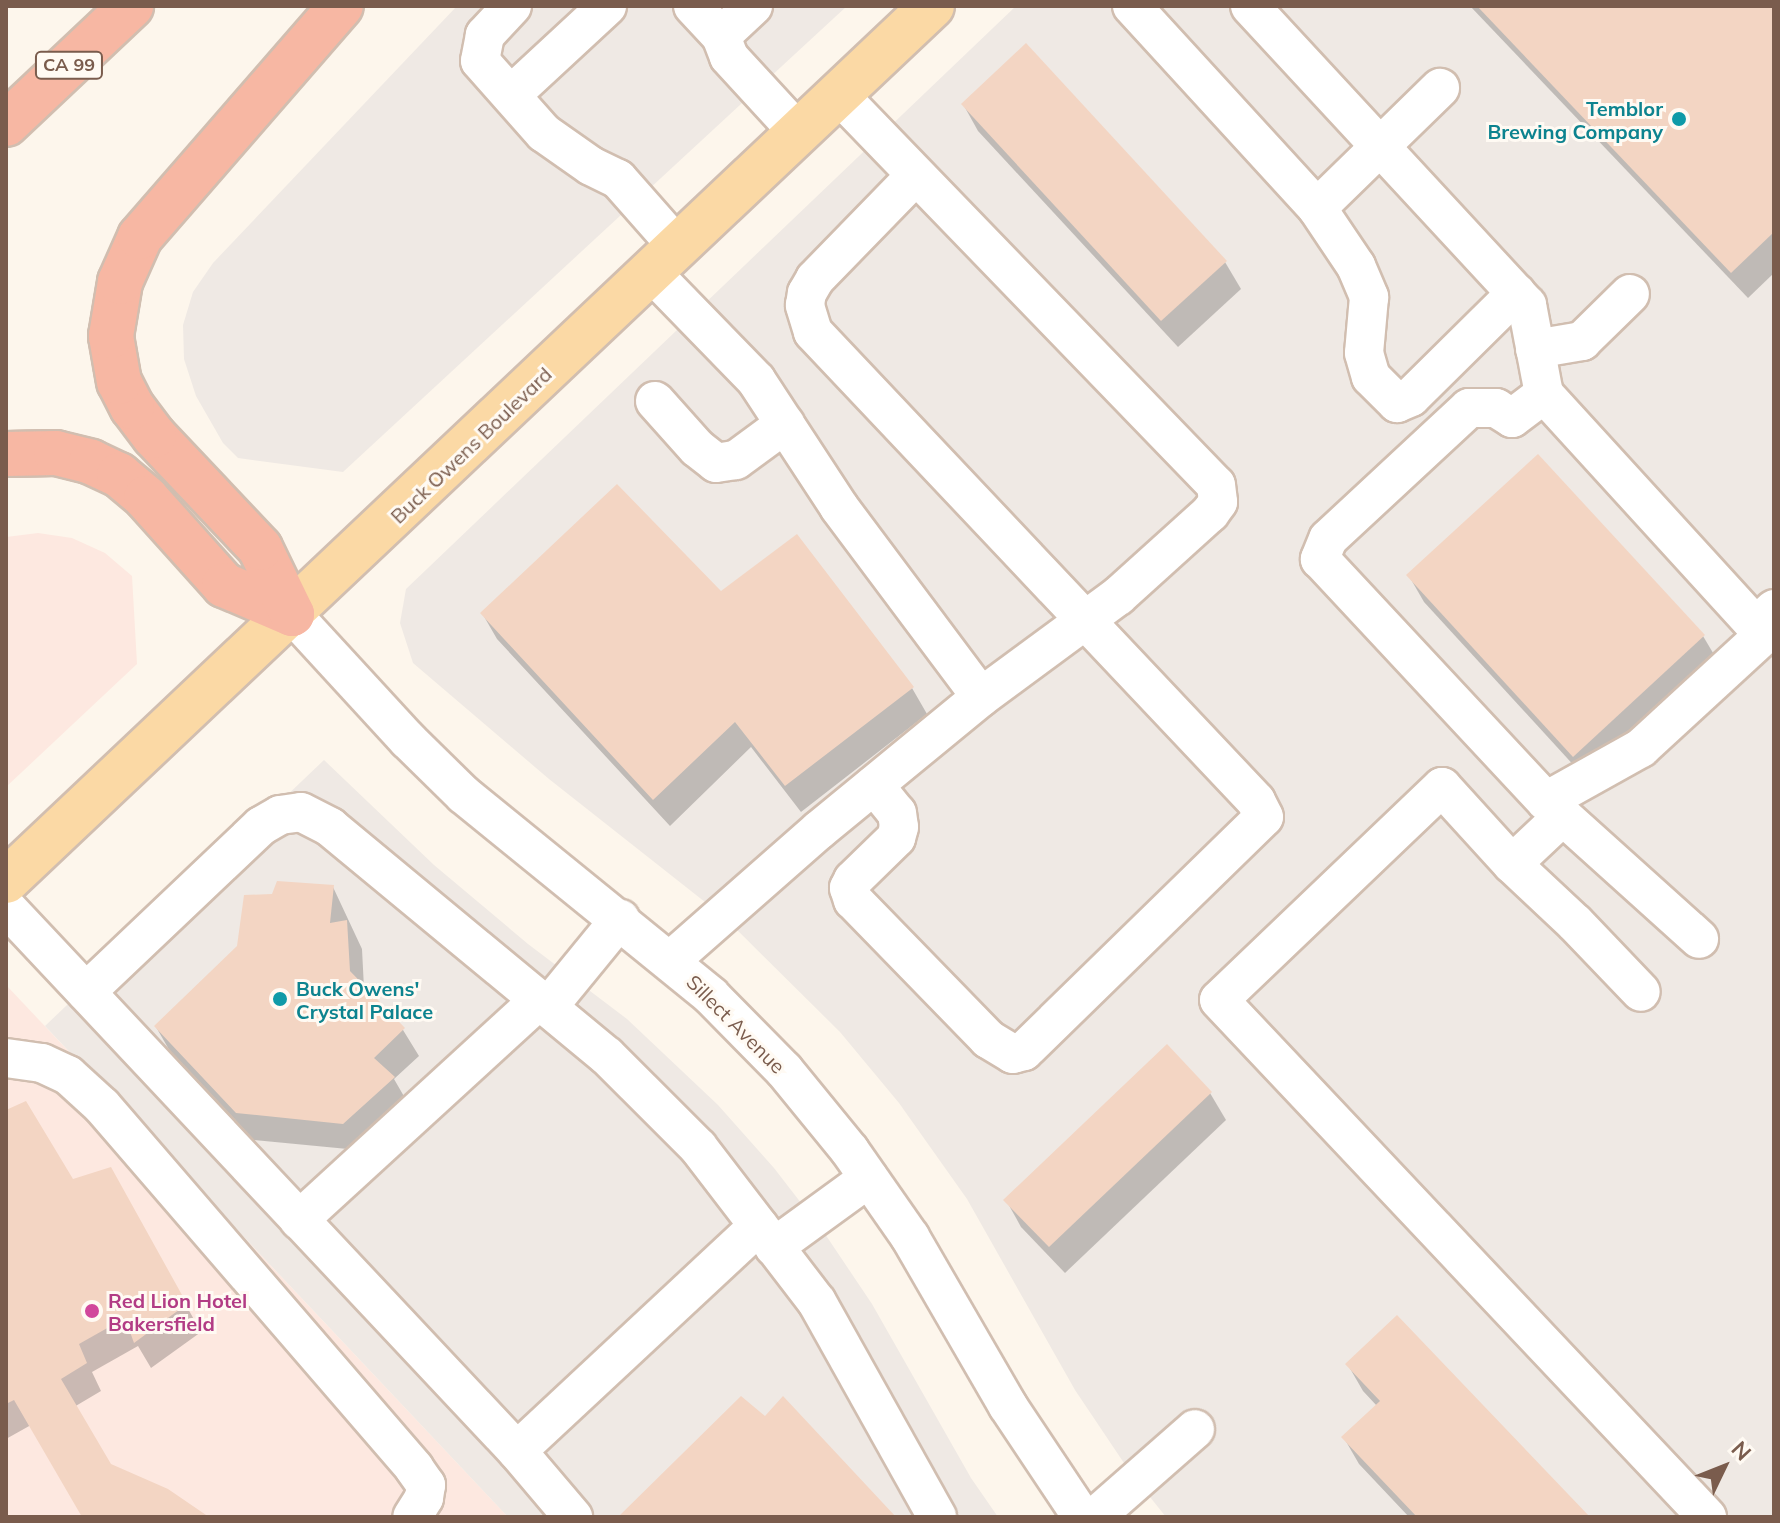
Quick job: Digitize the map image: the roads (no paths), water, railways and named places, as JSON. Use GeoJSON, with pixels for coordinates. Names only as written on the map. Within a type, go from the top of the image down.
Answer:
{"type":"FeatureCollection","features":[{"type":"Feature","properties":{"kind":"highway","name":"CA 99"},"geometry":{"type":"LineString","coordinates":[[6,124],[131,6]]}},
{"type":"Feature","properties":{"kind":"highway"},"geometry":{"type":"LineString","coordinates":[[292,614],[260,548],[154,436],[132,407],[119,382],[111,336],[120,282],[140,237],[341,6]]}},
{"type":"Feature","properties":{"kind":"highway"},"geometry":{"type":"LineString","coordinates":[[6,454],[56,453],[91,462],[119,475],[146,498],[224,585],[292,614]]}},
{"type":"Feature","properties":{"kind":"main road","name":"Buck Owens Boulevard"},"geometry":{"type":"LineString","coordinates":[[6,881],[932,6]]}},
{"type":"Feature","properties":{"kind":"street"},"geometry":{"type":"LineString","coordinates":[[511,95],[607,6]]}},
{"type":"Feature","properties":{"kind":"street"},"geometry":{"type":"LineString","coordinates":[[693,6],[721,36],[729,57],[797,131]]}},
{"type":"Feature","properties":{"kind":"street"},"geometry":{"type":"LineString","coordinates":[[721,36],[753,6]]}},
{"type":"Feature","properties":{"kind":"street"},"geometry":{"type":"LineString","coordinates":[[1132,6],[1317,208],[1356,266],[1369,297],[1369,328],[1364,353],[1371,377],[1397,403],[1411,397],[1516,293]]}},
{"type":"Feature","properties":{"kind":"street"},"geometry":{"type":"LineString","coordinates":[[1250,6],[1527,305],[1544,394],[1767,629],[1641,748],[1554,808],[1512,864]]}},
{"type":"Feature","properties":{"kind":"street"},"geometry":{"type":"LineString","coordinates":[[503,14],[485,35],[480,61],[544,133],[591,166],[618,179],[664,259],[756,380],[839,507],[981,697]]}},
{"type":"Feature","properties":{"kind":"street"},"geometry":{"type":"LineString","coordinates":[[1317,208],[1440,88]]}},
{"type":"Feature","properties":{"kind":"street"},"geometry":{"type":"LineString","coordinates":[[670,961],[981,697],[1084,621],[1210,513],[1218,502],[1216,485],[1178,442],[837,93]]}},
{"type":"Feature","properties":{"kind":"street"},"geometry":{"type":"LineString","coordinates":[[874,785],[897,813],[899,827],[896,838],[853,880],[849,888],[853,900],[988,1039],[1013,1054],[1024,1051],[1264,817],[1256,801],[824,344],[808,318],[807,293],[815,279],[915,176]]}},
{"type":"Feature","properties":{"kind":"street"},"geometry":{"type":"LineString","coordinates":[[1535,349],[1582,341],[1630,294]]}},
{"type":"Feature","properties":{"kind":"street"},"geometry":{"type":"LineString","coordinates":[[1544,394],[1512,418],[1496,408],[1469,408],[1328,539],[1320,559],[1554,808],[1699,939]]}},
{"type":"Feature","properties":{"kind":"street"},"geometry":{"type":"LineString","coordinates":[[655,401],[697,448],[716,463],[736,460],[785,424]]}},
{"type":"Feature","properties":{"kind":"street","name":"Sillect Avenue"},"geometry":{"type":"LineString","coordinates":[[292,614],[408,740],[464,795],[711,996],[784,1070],[869,1178],[910,1237],[1044,1464],[1082,1517]]}},
{"type":"Feature","properties":{"kind":"street"},"geometry":{"type":"LineString","coordinates":[[1641,992],[1575,923],[1512,864],[1442,787],[1219,1000],[1707,1517]]}},
{"type":"Feature","properties":{"kind":"street"},"geometry":{"type":"LineString","coordinates":[[86,992],[261,826],[280,815],[301,812],[330,827],[607,1056],[698,1147],[817,1302],[937,1517]]}},
{"type":"Feature","properties":{"kind":"street"},"geometry":{"type":"LineString","coordinates":[[6,907],[517,1451],[573,1517]]}},
{"type":"Feature","properties":{"kind":"street"},"geometry":{"type":"LineString","coordinates":[[299,1220],[543,1004],[620,919]]}},
{"type":"Feature","properties":{"kind":"street"},"geometry":{"type":"LineString","coordinates":[[6,1058],[42,1063],[68,1075],[102,1106],[414,1468],[426,1485],[424,1498],[412,1517]]}},
{"type":"Feature","properties":{"kind":"street"},"geometry":{"type":"LineString","coordinates":[[517,1451],[766,1236],[869,1178]]}},
{"type":"Feature","properties":{"kind":"street"},"geometry":{"type":"LineString","coordinates":[[1095,1517],[1195,1429]]}},
{"type":"Feature","properties":{"kind":"place","name":"Temblor Brewing Company"},"geometry":{"type":"Point","coordinates":[1679,119]}},
{"type":"Feature","properties":{"kind":"place","name":"Buck Owens' Crystal Palace"},"geometry":{"type":"Point","coordinates":[280,999]}},
{"type":"Feature","properties":{"kind":"place","name":"Red Lion Hotel Bakersfield"},"geometry":{"type":"Point","coordinates":[92,1311]}}]}
